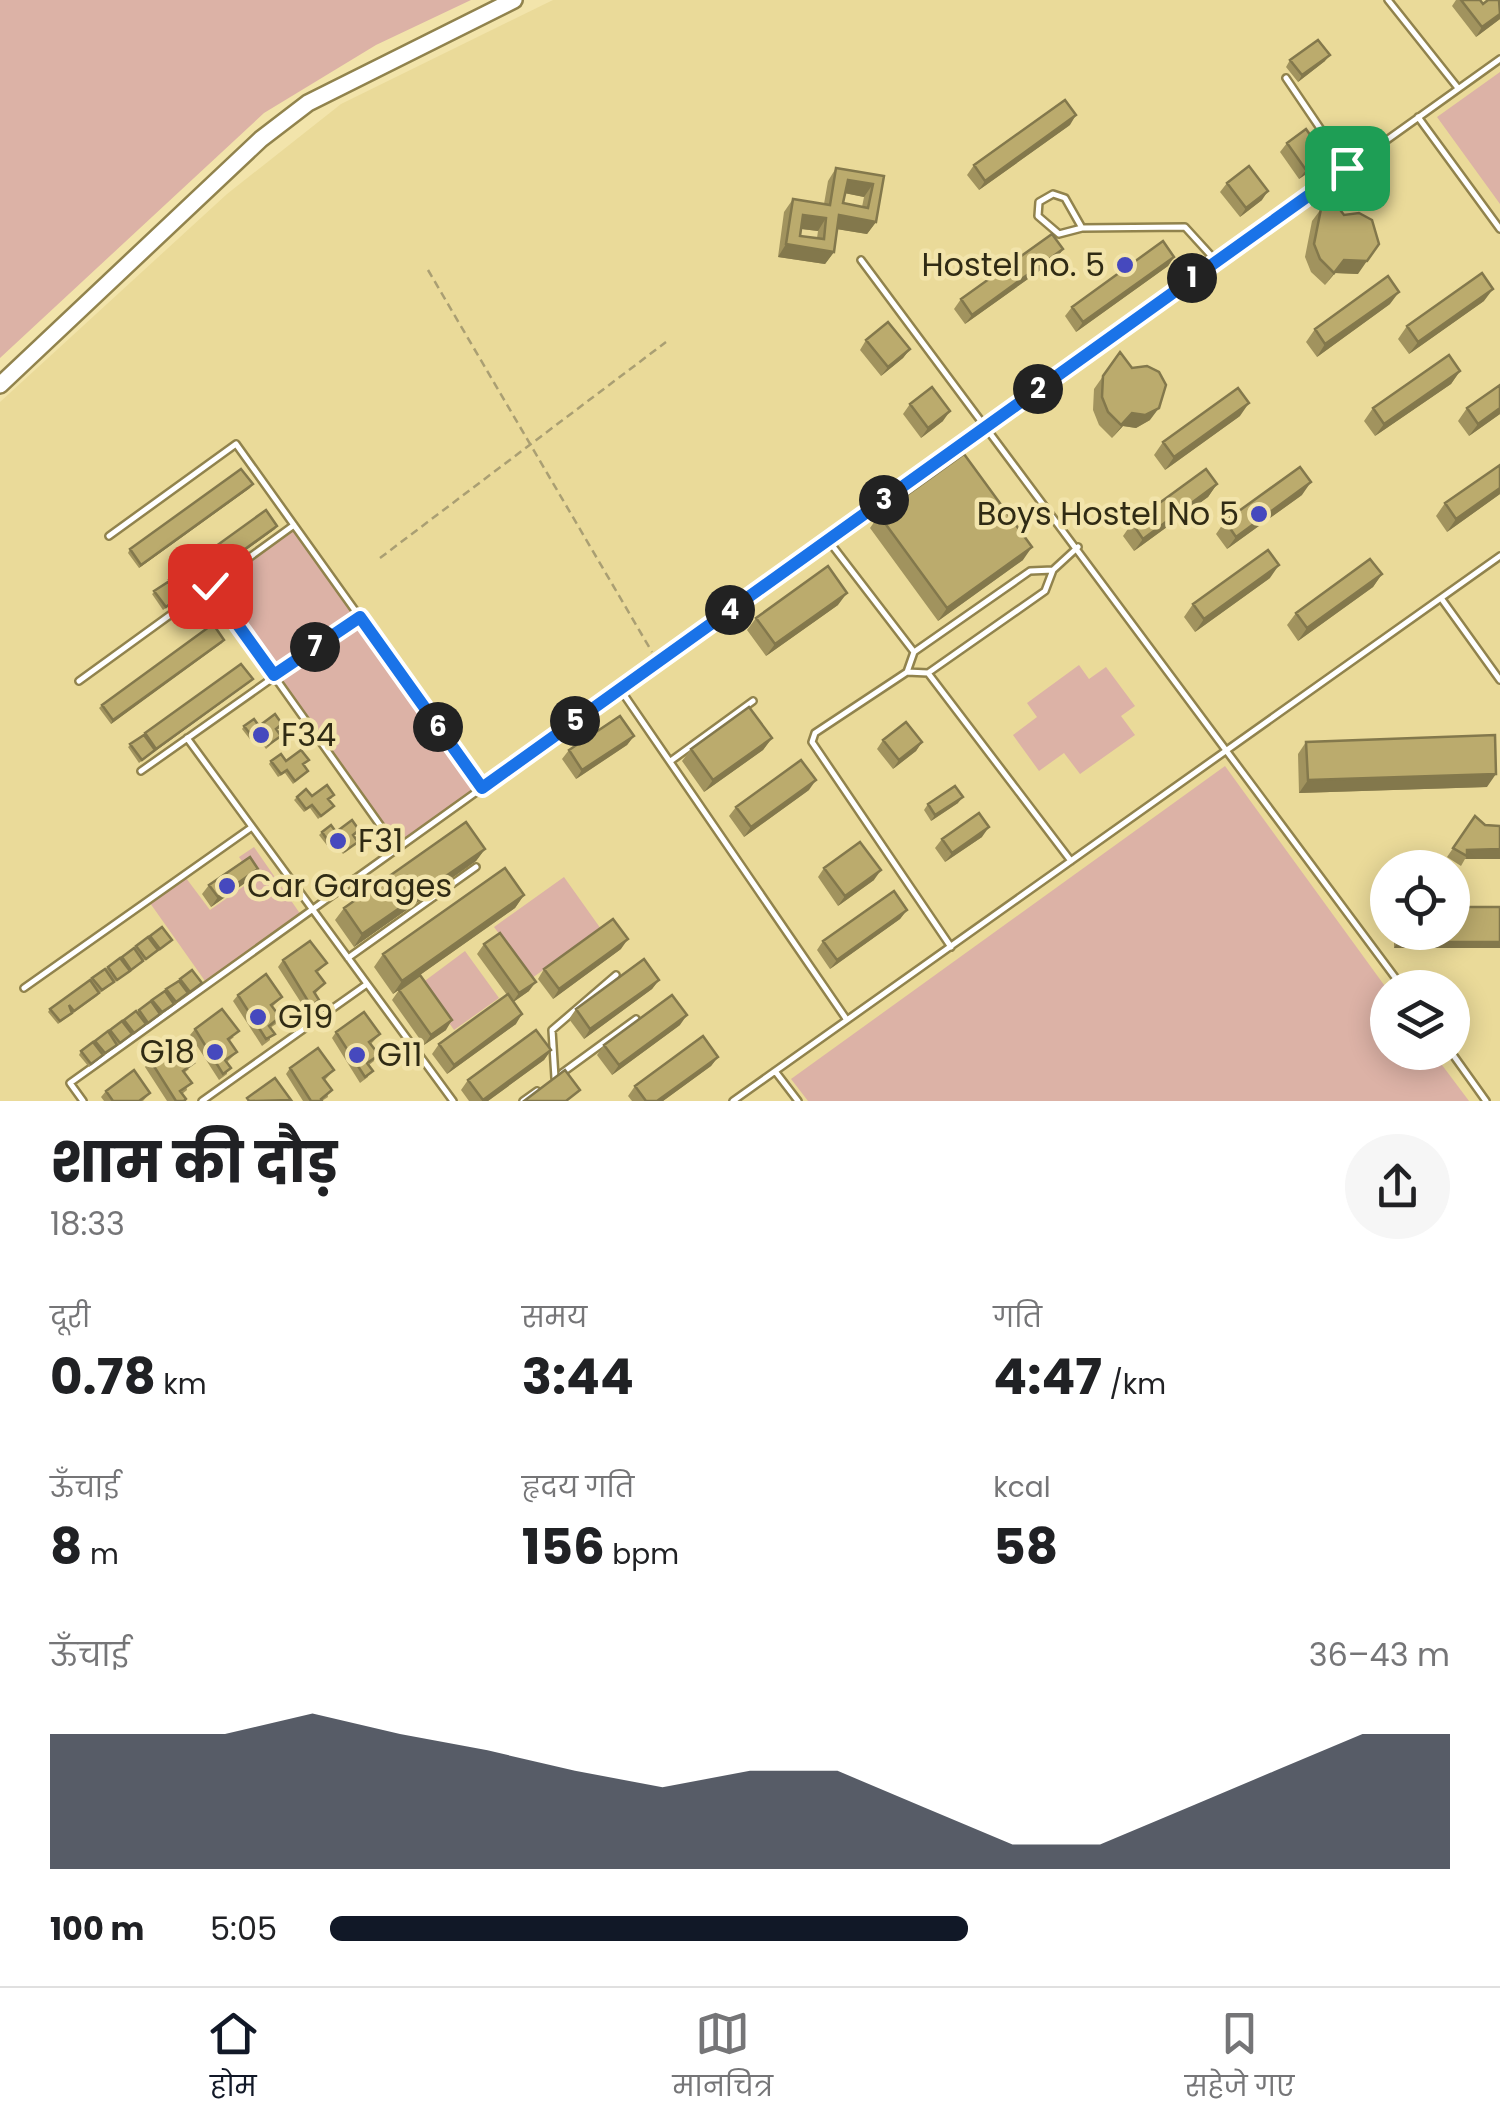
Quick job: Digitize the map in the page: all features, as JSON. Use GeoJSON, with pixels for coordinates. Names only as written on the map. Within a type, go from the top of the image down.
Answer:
{"type":"FeatureCollection","features":[{"type":"Feature","properties":{"kind":"street"},"geometry":{"type":"LineString","coordinates":[[0,385],[247,152],[308,104],[514,0]]}},
{"type":"Feature","properties":{"kind":"lane"},"geometry":{"type":"LineString","coordinates":[[1388,0],[1458,88]]}},
{"type":"Feature","properties":{"kind":"lane"},"geometry":{"type":"LineString","coordinates":[[83,1101],[70,1083],[1500,58]]}},
{"type":"Feature","properties":{"kind":"lane"},"geometry":{"type":"LineString","coordinates":[[1286,78],[1347,168]]}},
{"type":"Feature","properties":{"kind":"lane"},"geometry":{"type":"LineString","coordinates":[[1418,117],[1500,230]]}},
{"type":"Feature","properties":{"kind":"lane"},"geometry":{"type":"LineString","coordinates":[[1082,228],[1064,198],[1053,194],[1040,202],[1038,216],[1059,234],[1082,228],[1185,228],[1216,261]]}},
{"type":"Feature","properties":{"kind":"lane"},"geometry":{"type":"LineString","coordinates":[[861,260],[988,425],[1391,970]]}},
{"type":"Feature","properties":{"kind":"lane"},"geometry":{"type":"LineString","coordinates":[[108,536],[236,444],[482,788]]}},
{"type":"Feature","properties":{"kind":"lane"},"geometry":{"type":"LineString","coordinates":[[79,681],[294,525]]}},
{"type":"Feature","properties":{"kind":"lane"},"geometry":{"type":"LineString","coordinates":[[828,540],[914,652]]}},
{"type":"Feature","properties":{"kind":"lane"},"geometry":{"type":"LineString","coordinates":[[906,672],[928,673],[1045,592],[1052,570],[1078,547]]}},
{"type":"Feature","properties":{"kind":"lane"},"geometry":{"type":"LineString","coordinates":[[732,1101],[1500,556]]}},
{"type":"Feature","properties":{"kind":"lane"},"geometry":{"type":"LineString","coordinates":[[951,947],[812,742],[816,732],[906,672],[914,652],[1030,572],[1052,570]]}},
{"type":"Feature","properties":{"kind":"lane"},"geometry":{"type":"LineString","coordinates":[[210,586],[397,849]]}},
{"type":"Feature","properties":{"kind":"lane"},"geometry":{"type":"LineString","coordinates":[[1441,598],[1500,680]]}},
{"type":"Feature","properties":{"kind":"lane"},"geometry":{"type":"LineString","coordinates":[[141,771],[360,617]]}},
{"type":"Feature","properties":{"kind":"lane"},"geometry":{"type":"LineString","coordinates":[[928,673],[1071,860]]}},
{"type":"Feature","properties":{"kind":"lane"},"geometry":{"type":"LineString","coordinates":[[620,689],[847,1020]]}},
{"type":"Feature","properties":{"kind":"lane"},"geometry":{"type":"LineString","coordinates":[[672,760],[753,701]]}},
{"type":"Feature","properties":{"kind":"lane"},"geometry":{"type":"LineString","coordinates":[[187,738],[454,1101]]}},
{"type":"Feature","properties":{"kind":"lane"},"geometry":{"type":"LineString","coordinates":[[24,988],[252,827]]}},
{"type":"Feature","properties":{"kind":"lane"},"geometry":{"type":"LineString","coordinates":[[348,958],[476,867]]}},
{"type":"Feature","properties":{"kind":"lane"},"geometry":{"type":"LineString","coordinates":[[555,1078],[552,1030],[616,975]]}},
{"type":"Feature","properties":{"kind":"lane"},"geometry":{"type":"LineString","coordinates":[[202,1101],[367,984]]}},
{"type":"Feature","properties":{"kind":"lane"},"geometry":{"type":"LineString","coordinates":[[523,1101],[636,1019]]}},
{"type":"Feature","properties":{"kind":"lane"},"geometry":{"type":"LineString","coordinates":[[1464,1070],[1486,1101]]}},
{"type":"Feature","properties":{"kind":"lane"},"geometry":{"type":"LineString","coordinates":[[775,1071],[798,1101]]}},
{"type":"Feature","properties":{"kind":"path"},"geometry":{"type":"LineString","coordinates":[[428,270],[658,662]]}},
{"type":"Feature","properties":{"kind":"path"},"geometry":{"type":"LineString","coordinates":[[380,558],[532,448],[666,342]]}},
{"type":"Feature","properties":{"kind":"shaded area"},"geometry":{"type":"Polygon","coordinates":[[[0,0],[471,0],[376,45],[264,113],[0,358],[0,0]]]}},
{"type":"Feature","properties":{"kind":"shaded area"},"geometry":{"type":"Polygon","coordinates":[[[553,0],[1500,0],[1500,1101],[0,1101],[0,402],[227,194],[341,104],[553,0]]]}},
{"type":"Feature","properties":{"kind":"shaded area"},"geometry":{"type":"Polygon","coordinates":[[[1500,72],[1500,204],[1437,117],[1500,72]]]}},
{"type":"Feature","properties":{"kind":"shaded area"},"geometry":{"type":"Polygon","coordinates":[[[292,530],[355,617],[275,671],[215,587],[292,530]]]}},
{"type":"Feature","properties":{"kind":"shaded area"},"geometry":{"type":"Polygon","coordinates":[[[359,621],[476,788],[398,844],[279,677],[359,621]]]}},
{"type":"Feature","properties":{"kind":"shaded area"},"geometry":{"type":"Polygon","coordinates":[[[1079,665],[1089,679],[1106,667],[1135,706],[1121,716],[1135,735],[1080,774],[1064,753],[1039,771],[1013,735],[1037,717],[1027,703],[1079,665]]]}},
{"type":"Feature","properties":{"kind":"shaded area"},"geometry":{"type":"Polygon","coordinates":[[[1225,766],[1373,970],[1370,970],[1370,1070],[1446,1070],[1469,1101],[808,1101],[791,1079],[1225,766]]]}},
{"type":"Feature","properties":{"kind":"shaded area"},"geometry":{"type":"Polygon","coordinates":[[[254,847],[301,915],[205,981],[150,903],[186,878],[210,910],[254,879],[239,857],[254,847]]]}},
{"type":"Feature","properties":{"kind":"shaded area"},"geometry":{"type":"Polygon","coordinates":[[[564,877],[601,929],[532,978],[494,927],[564,877]]]}},
{"type":"Feature","properties":{"kind":"shaded area"},"geometry":{"type":"Polygon","coordinates":[[[465,951],[499,998],[454,1030],[422,983],[465,951]]]}},
{"type":"Feature","properties":{"kind":"building"},"geometry":{"type":"Polygon","coordinates":[[[1461,0],[1480,0],[1483,4],[1499,0],[1500,14],[1482,27],[1461,0]]]}},
{"type":"Feature","properties":{"kind":"building"},"geometry":{"type":"Polygon","coordinates":[[[1318,40],[1330,55],[1302,75],[1290,60],[1318,40]]]}},
{"type":"Feature","properties":{"kind":"building"},"geometry":{"type":"Polygon","coordinates":[[[1065,100],[1076,115],[985,181],[974,165],[1065,100]]]}},
{"type":"Feature","properties":{"kind":"building"},"geometry":{"type":"Polygon","coordinates":[[[1306,129],[1325,156],[1306,170],[1287,143],[1306,129]]]}},
{"type":"Feature","properties":{"kind":"building"},"geometry":{"type":"Polygon","coordinates":[[[1249,166],[1268,191],[1246,208],[1227,183],[1249,166]]]}},
{"type":"Feature","properties":{"kind":"building"},"geometry":{"type":"Polygon","coordinates":[[[836,168],[884,176],[876,222],[839,215],[834,252],[786,244],[793,199],[830,205],[836,168]],[[848,180],[843,203],[868,208],[873,184],[848,180]],[[803,215],[800,236],[824,239],[826,218],[803,215]]]}},
{"type":"Feature","properties":{"kind":"building"},"geometry":{"type":"Polygon","coordinates":[[[1332,199],[1344,215],[1359,213],[1372,220],[1379,244],[1367,261],[1344,260],[1334,273],[1320,259],[1314,244],[1321,209],[1332,199]]]}},
{"type":"Feature","properties":{"kind":"building"},"geometry":{"type":"Polygon","coordinates":[[[1052,234],[1063,249],[972,315],[961,299],[1052,234]]]}},
{"type":"Feature","properties":{"kind":"building"},"geometry":{"type":"Polygon","coordinates":[[[1163,241],[1174,257],[1083,322],[1072,307],[1163,241]]]}},
{"type":"Feature","properties":{"kind":"building"},"geometry":{"type":"Polygon","coordinates":[[[1482,273],[1493,289],[1418,342],[1407,326],[1482,273]]]}},
{"type":"Feature","properties":{"kind":"building"},"geometry":{"type":"Polygon","coordinates":[[[1388,276],[1399,292],[1325,344],[1315,329],[1388,276]]]}},
{"type":"Feature","properties":{"kind":"building"},"geometry":{"type":"Polygon","coordinates":[[[888,322],[910,349],[888,367],[866,340],[888,322]]]}},
{"type":"Feature","properties":{"kind":"building"},"geometry":{"type":"Polygon","coordinates":[[[1120,352],[1132,368],[1147,366],[1159,372],[1166,385],[1159,408],[1145,415],[1132,413],[1121,425],[1108,412],[1102,397],[1103,376],[1120,352]]]}},
{"type":"Feature","properties":{"kind":"building"},"geometry":{"type":"Polygon","coordinates":[[[1449,355],[1460,371],[1384,424],[1373,408],[1449,355]]]}},
{"type":"Feature","properties":{"kind":"building"},"geometry":{"type":"Polygon","coordinates":[[[1500,385],[1500,408],[1478,424],[1467,408],[1500,385]]]}},
{"type":"Feature","properties":{"kind":"building"},"geometry":{"type":"Polygon","coordinates":[[[932,387],[950,411],[928,428],[910,404],[932,387]]]}},
{"type":"Feature","properties":{"kind":"building"},"geometry":{"type":"Polygon","coordinates":[[[1238,388],[1249,403],[1174,457],[1163,442],[1238,388]]]}},
{"type":"Feature","properties":{"kind":"building"},"geometry":{"type":"Polygon","coordinates":[[[964,454],[1032,547],[947,608],[879,515],[964,454]]]}},
{"type":"Feature","properties":{"kind":"building"},"geometry":{"type":"Polygon","coordinates":[[[1500,465],[1500,488],[1456,519],[1445,503],[1500,465]]]}},
{"type":"Feature","properties":{"kind":"building"},"geometry":{"type":"Polygon","coordinates":[[[1300,467],[1311,482],[1236,537],[1225,521],[1300,467]]]}},
{"type":"Feature","properties":{"kind":"building"},"geometry":{"type":"Polygon","coordinates":[[[241,469],[253,484],[141,565],[130,549],[241,469]]]}},
{"type":"Feature","properties":{"kind":"building"},"geometry":{"type":"Polygon","coordinates":[[[1206,469],[1217,484],[1143,539],[1132,523],[1206,469]]]}},
{"type":"Feature","properties":{"kind":"building"},"geometry":{"type":"Polygon","coordinates":[[[266,510],[277,526],[180,596],[169,580],[266,510]]]}},
{"type":"Feature","properties":{"kind":"building"},"geometry":{"type":"Polygon","coordinates":[[[1268,550],[1279,565],[1204,619],[1193,604],[1268,550]]]}},
{"type":"Feature","properties":{"kind":"building"},"geometry":{"type":"Polygon","coordinates":[[[1370,559],[1382,574],[1307,628],[1296,613],[1370,559]]]}},
{"type":"Feature","properties":{"kind":"building"},"geometry":{"type":"Polygon","coordinates":[[[828,566],[847,593],[775,644],[756,618],[828,566]]]}},
{"type":"Feature","properties":{"kind":"building"},"geometry":{"type":"Polygon","coordinates":[[[168,582],[179,597],[166,607],[154,591],[168,582]]]}},
{"type":"Feature","properties":{"kind":"building"},"geometry":{"type":"Polygon","coordinates":[[[213,624],[224,640],[113,720],[102,705],[213,624]]]}},
{"type":"Feature","properties":{"kind":"building"},"geometry":{"type":"Polygon","coordinates":[[[241,664],[253,679],[156,749],[145,733],[241,664]]]}},
{"type":"Feature","properties":{"kind":"building"},"geometry":{"type":"Polygon","coordinates":[[[749,707],[772,738],[713,780],[691,749],[749,707]]]}},
{"type":"Feature","properties":{"kind":"building","name":"F34"},"geometry":{"type":"Polygon","coordinates":[[[275,714],[282,724],[276,729],[281,736],[268,745],[260,734],[254,739],[244,726],[254,719],[259,726],[275,714]]]}},
{"type":"Feature","properties":{"kind":"building"},"geometry":{"type":"Polygon","coordinates":[[[620,716],[634,736],[582,770],[569,750],[620,716]]]}},
{"type":"Feature","properties":{"kind":"building"},"geometry":{"type":"Polygon","coordinates":[[[906,722],[922,742],[899,760],[883,740],[906,722]]]}},
{"type":"Feature","properties":{"kind":"building"},"geometry":{"type":"Polygon","coordinates":[[[144,735],[155,750],[142,760],[130,744],[144,735]]]}},
{"type":"Feature","properties":{"kind":"building"},"geometry":{"type":"Polygon","coordinates":[[[1495,735],[1496,774],[1308,780],[1306,742],[1495,735]]]}},
{"type":"Feature","properties":{"kind":"building"},"geometry":{"type":"Polygon","coordinates":[[[301,750],[309,760],[303,764],[308,771],[295,781],[287,770],[281,774],[271,761],[281,754],[286,761],[301,750]]]}},
{"type":"Feature","properties":{"kind":"building"},"geometry":{"type":"Polygon","coordinates":[[[801,760],[816,780],[751,827],[736,807],[801,760]]]}},
{"type":"Feature","properties":{"kind":"building"},"geometry":{"type":"Polygon","coordinates":[[[327,785],[334,795],[328,799],[334,806],[321,816],[312,805],[306,809],[297,797],[306,789],[312,796],[327,785]]]}},
{"type":"Feature","properties":{"kind":"building"},"geometry":{"type":"Polygon","coordinates":[[[955,786],[963,797],[935,815],[928,804],[955,786]]]}},
{"type":"Feature","properties":{"kind":"building"},"geometry":{"type":"Polygon","coordinates":[[[979,813],[989,827],[952,853],[942,839],[979,813]]]}},
{"type":"Feature","properties":{"kind":"building"},"geometry":{"type":"Polygon","coordinates":[[[1475,816],[1485,825],[1500,826],[1500,849],[1453,848],[1475,816]]]}},
{"type":"Feature","properties":{"kind":"building","name":"F31"},"geometry":{"type":"Polygon","coordinates":[[[352,820],[359,830],[353,835],[358,842],[345,851],[337,840],[331,845],[322,832],[331,825],[336,832],[352,820]]]}},
{"type":"Feature","properties":{"kind":"building"},"geometry":{"type":"Polygon","coordinates":[[[466,822],[485,849],[362,934],[344,908],[466,822]]]}},
{"type":"Feature","properties":{"kind":"building"},"geometry":{"type":"Polygon","coordinates":[[[860,842],[881,870],[845,896],[824,868],[860,842]]]}},
{"type":"Feature","properties":{"kind":"building"},"geometry":{"type":"Polygon","coordinates":[[[250,857],[258,869],[218,897],[209,885],[250,857]]]}},
{"type":"Feature","properties":{"kind":"building"},"geometry":{"type":"Polygon","coordinates":[[[505,868],[524,895],[402,981],[383,954],[505,868]]]}},
{"type":"Feature","properties":{"kind":"building"},"geometry":{"type":"Polygon","coordinates":[[[894,891],[907,910],[837,960],[823,941],[894,891]]]}},
{"type":"Feature","properties":{"kind":"building"},"geometry":{"type":"Polygon","coordinates":[[[1470,907],[1500,907],[1500,942],[1470,942],[1470,907]]]}},
{"type":"Feature","properties":{"kind":"building"},"geometry":{"type":"Polygon","coordinates":[[[613,919],[628,939],[559,989],[544,969],[613,919]]]}},
{"type":"Feature","properties":{"kind":"building"},"geometry":{"type":"Polygon","coordinates":[[[162,927],[172,940],[160,949],[150,936],[162,927]]]}},
{"type":"Feature","properties":{"kind":"building"},"geometry":{"type":"Polygon","coordinates":[[[500,933],[536,982],[519,993],[484,944],[500,933]]]}},
{"type":"Feature","properties":{"kind":"building"},"geometry":{"type":"Polygon","coordinates":[[[148,937],[158,950],[146,959],[136,946],[148,937]]]}},
{"type":"Feature","properties":{"kind":"building"},"geometry":{"type":"Polygon","coordinates":[[[310,941],[327,963],[316,971],[325,983],[314,992],[319,1000],[311,1006],[283,960],[310,941]]]}},
{"type":"Feature","properties":{"kind":"building"},"geometry":{"type":"Polygon","coordinates":[[[134,948],[143,961],[131,970],[122,957],[134,948]]]}},
{"type":"Feature","properties":{"kind":"building"},"geometry":{"type":"Polygon","coordinates":[[[120,958],[130,971],[117,980],[108,967],[120,958]]]}},
{"type":"Feature","properties":{"kind":"building"},"geometry":{"type":"Polygon","coordinates":[[[644,959],[659,980],[590,1029],[576,1009],[644,959]]]}},
{"type":"Feature","properties":{"kind":"building"},"geometry":{"type":"Polygon","coordinates":[[[105,969],[114,982],[102,990],[92,978],[105,969]]]}},
{"type":"Feature","properties":{"kind":"building"},"geometry":{"type":"Polygon","coordinates":[[[192,970],[202,983],[190,992],[180,979],[192,970]]]}},
{"type":"Feature","properties":{"kind":"building","name":"G19"},"geometry":{"type":"Polygon","coordinates":[[[266,974],[282,997],[271,1005],[280,1017],[269,1026],[275,1034],[266,1039],[238,995],[266,974]]]}},
{"type":"Feature","properties":{"kind":"building"},"geometry":{"type":"Polygon","coordinates":[[[420,975],[452,1020],[431,1035],[399,990],[420,975]]]}},
{"type":"Feature","properties":{"kind":"building"},"geometry":{"type":"Polygon","coordinates":[[[90,980],[99,993],[74,1011],[69,1005],[72,1013],[60,1021],[50,1009],[90,980]]]}},
{"type":"Feature","properties":{"kind":"building"},"geometry":{"type":"Polygon","coordinates":[[[179,981],[188,993],[176,1002],[166,989],[179,981]]]}},
{"type":"Feature","properties":{"kind":"building"},"geometry":{"type":"Polygon","coordinates":[[[165,991],[174,1004],[162,1012],[152,1000],[165,991]]]}},
{"type":"Feature","properties":{"kind":"building"},"geometry":{"type":"Polygon","coordinates":[[[508,994],[522,1014],[454,1065],[439,1044],[508,994]]]}},
{"type":"Feature","properties":{"kind":"building"},"geometry":{"type":"Polygon","coordinates":[[[672,995],[687,1015],[619,1065],[604,1045],[672,995]]]}},
{"type":"Feature","properties":{"kind":"building"},"geometry":{"type":"Polygon","coordinates":[[[151,1001],[160,1014],[148,1023],[139,1010],[151,1001]]]}},
{"type":"Feature","properties":{"kind":"building","name":"G18"},"geometry":{"type":"Polygon","coordinates":[[[222,1009],[239,1031],[228,1039],[237,1052],[225,1060],[231,1068],[223,1074],[195,1029],[222,1009]]]}},
{"type":"Feature","properties":{"kind":"building"},"geometry":{"type":"Polygon","coordinates":[[[136,1011],[146,1024],[134,1033],[124,1020],[136,1011]]]}},
{"type":"Feature","properties":{"kind":"building","name":"G11"},"geometry":{"type":"Polygon","coordinates":[[[364,1012],[380,1034],[369,1042],[379,1055],[367,1063],[373,1071],[365,1077],[336,1032],[364,1012]]]}},
{"type":"Feature","properties":{"kind":"building"},"geometry":{"type":"Polygon","coordinates":[[[122,1021],[132,1034],[120,1043],[110,1030],[122,1021]]]}},
{"type":"Feature","properties":{"kind":"building"},"geometry":{"type":"Polygon","coordinates":[[[536,1030],[551,1050],[483,1100],[468,1080],[536,1030]]]}},
{"type":"Feature","properties":{"kind":"building"},"geometry":{"type":"Polygon","coordinates":[[[108,1031],[117,1045],[105,1053],[95,1041],[108,1031]]]}},
{"type":"Feature","properties":{"kind":"building"},"geometry":{"type":"Polygon","coordinates":[[[703,1036],[718,1057],[657,1101],[646,1101],[635,1086],[703,1036]]]}},
{"type":"Feature","properties":{"kind":"building"},"geometry":{"type":"Polygon","coordinates":[[[177,1040],[194,1063],[183,1071],[192,1083],[180,1091],[184,1101],[176,1101],[150,1060],[177,1040]]]}},
{"type":"Feature","properties":{"kind":"building"},"geometry":{"type":"Polygon","coordinates":[[[93,1042],[103,1055],[91,1064],[81,1051],[93,1042]]]}},
{"type":"Feature","properties":{"kind":"building"},"geometry":{"type":"Polygon","coordinates":[[[318,1048],[334,1070],[323,1078],[332,1090],[322,1101],[311,1101],[290,1068],[318,1048]]]}},
{"type":"Feature","properties":{"kind":"building"},"geometry":{"type":"Polygon","coordinates":[[[134,1070],[150,1093],[139,1101],[113,1101],[106,1091],[134,1070]]]}},
{"type":"Feature","properties":{"kind":"building"},"geometry":{"type":"Polygon","coordinates":[[[565,1070],[580,1090],[566,1101],[524,1101],[565,1070]]]}},
{"type":"Feature","properties":{"kind":"building"},"geometry":{"type":"Polygon","coordinates":[[[275,1078],[291,1100],[249,1101],[247,1098],[275,1078]]]}},
{"type":"Feature","properties":{"kind":"place","name":"Hostel no. 5"},"geometry":{"type":"Point","coordinates":[1125,265]}},
{"type":"Feature","properties":{"kind":"place","name":"Boys Hostel No 5"},"geometry":{"type":"Point","coordinates":[1259,514]}},
{"type":"Feature","properties":{"kind":"place","name":"F34"},"geometry":{"type":"Point","coordinates":[261,735]}},
{"type":"Feature","properties":{"kind":"place","name":"F31"},"geometry":{"type":"Point","coordinates":[338,841]}},
{"type":"Feature","properties":{"kind":"place","name":"Car Garages"},"geometry":{"type":"Point","coordinates":[227,886]}},
{"type":"Feature","properties":{"kind":"place","name":"G19"},"geometry":{"type":"Point","coordinates":[258,1017]}},
{"type":"Feature","properties":{"kind":"place","name":"G18"},"geometry":{"type":"Point","coordinates":[215,1052]}},
{"type":"Feature","properties":{"kind":"place","name":"G11"},"geometry":{"type":"Point","coordinates":[357,1055]}},
{"type":"Feature","properties":{"kind":"route"},"geometry":{"type":"LineString","coordinates":[[210,586],[274,675],[360,617],[482,788],[1347,168]]}}]}
